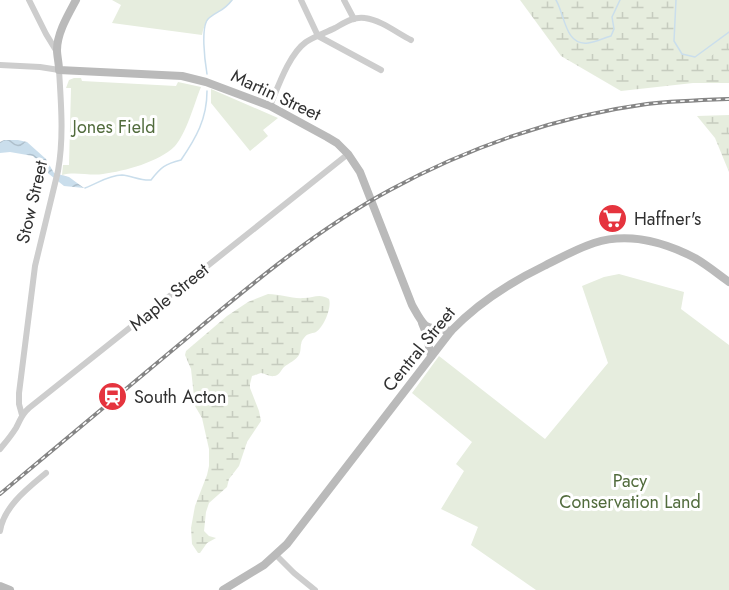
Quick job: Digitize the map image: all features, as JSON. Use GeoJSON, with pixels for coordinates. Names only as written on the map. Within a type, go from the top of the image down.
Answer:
{"type":"FeatureCollection","features":[{"type":"Feature","properties":{"kind":"street"},"geometry":{"type":"LineString","coordinates":[[29,0],[57,52]]}},
{"type":"Feature","properties":{"kind":"street","name":"Stow Street"},"geometry":{"type":"LineString","coordinates":[[22,415],[19,393],[30,293],[58,171],[61,140],[57,52],[64,25],[76,0]]}},
{"type":"Feature","properties":{"kind":"street"},"geometry":{"type":"LineString","coordinates":[[301,0],[318,36],[381,70]]}},
{"type":"Feature","properties":{"kind":"street"},"geometry":{"type":"LineString","coordinates":[[344,0],[354,19]]}},
{"type":"Feature","properties":{"kind":"street"},"geometry":{"type":"LineString","coordinates":[[270,106],[296,52],[306,42],[354,19],[372,20],[411,40]]}},
{"type":"Feature","properties":{"kind":"street","name":"Martin Street"},"geometry":{"type":"LineString","coordinates":[[0,65],[182,76],[206,81],[270,106],[327,136],[348,154],[360,172],[412,305],[426,333],[431,356]]}},
{"type":"Feature","properties":{"kind":"street","name":"Maple Street"},"geometry":{"type":"LineString","coordinates":[[0,449],[12,434],[22,415],[348,154]]}},
{"type":"Feature","properties":{"kind":"street","name":"Central Street"},"geometry":{"type":"LineString","coordinates":[[223,590],[264,565],[287,544],[451,331],[486,299],[525,275],[593,243],[610,239],[630,239],[668,246],[697,259],[729,282]]}},
{"type":"Feature","properties":{"kind":"street"},"geometry":{"type":"LineString","coordinates":[[422,323],[430,328],[451,331]]}},
{"type":"Feature","properties":{"kind":"street"},"geometry":{"type":"LineString","coordinates":[[0,531],[15,502],[46,473]]}},
{"type":"Feature","properties":{"kind":"street"},"geometry":{"type":"LineString","coordinates":[[276,555],[315,590]]}},
{"type":"Feature","properties":{"kind":"street"},"geometry":{"type":"LineString","coordinates":[[0,586],[10,590]]}},
{"type":"Feature","properties":{"kind":"green space"},"geometry":{"type":"Polygon","coordinates":[[[112,0],[233,0],[210,17],[202,35],[112,23],[121,5],[112,0]]]}},
{"type":"Feature","properties":{"kind":"green space"},"geometry":{"type":"Polygon","coordinates":[[[520,0],[729,0],[729,83],[693,83],[621,91],[561,56],[520,0]]]}},
{"type":"Feature","properties":{"kind":"green space"},"geometry":{"type":"Polygon","coordinates":[[[673,0],[729,0],[729,32],[716,52],[709,58],[702,60],[685,56],[674,46],[676,15],[673,0]]]}},
{"type":"Feature","properties":{"kind":"green space","name":"Jones Field"},"geometry":{"type":"Polygon","coordinates":[[[81,78],[82,81],[176,86],[178,82],[201,87],[183,133],[168,152],[151,161],[121,171],[62,175],[63,165],[69,165],[71,88],[66,88],[69,80],[81,78]]]}},
{"type":"Feature","properties":{"kind":"green space"},"geometry":{"type":"Polygon","coordinates":[[[211,89],[278,118],[263,130],[268,136],[250,151],[211,103],[211,89]]]}},
{"type":"Feature","properties":{"kind":"green space"},"geometry":{"type":"Polygon","coordinates":[[[729,115],[729,172],[715,138],[697,116],[729,115]]]}},
{"type":"Feature","properties":{"kind":"green space","name":"Pacy Conservation Land"},"geometry":{"type":"Polygon","coordinates":[[[619,274],[684,292],[681,309],[729,345],[729,590],[536,590],[471,545],[478,527],[441,509],[464,471],[456,464],[472,442],[412,393],[439,356],[545,439],[608,363],[582,286],[619,274]]]}},
{"type":"Feature","properties":{"kind":"green space"},"geometry":{"type":"Polygon","coordinates":[[[268,294],[300,298],[319,296],[329,299],[330,303],[319,329],[306,335],[302,340],[298,357],[276,376],[261,373],[252,376],[250,388],[261,421],[247,442],[239,466],[229,479],[227,487],[209,503],[204,531],[216,538],[207,543],[198,553],[192,544],[191,528],[195,506],[207,475],[209,449],[202,418],[195,406],[191,369],[185,355],[186,351],[227,316],[248,302],[268,294]]]}},
{"type":"Feature","properties":{"kind":"water"},"geometry":{"type":"Polygon","coordinates":[[[4,140],[27,142],[46,159],[54,173],[69,177],[84,188],[64,186],[44,170],[33,156],[10,152],[0,153],[0,142],[4,140]]]}},
{"type":"Feature","properties":{"kind":"waterway"},"geometry":{"type":"LineString","coordinates":[[207,74],[204,44],[206,22],[232,0]]}},
{"type":"Feature","properties":{"kind":"waterway"},"geometry":{"type":"LineString","coordinates":[[556,0],[570,35],[580,43],[611,36],[614,29],[612,17],[620,0]]}},
{"type":"Feature","properties":{"kind":"waterway"},"geometry":{"type":"LineString","coordinates":[[676,0],[674,41],[682,54],[695,57],[729,32]]}},
{"type":"Feature","properties":{"kind":"waterway"},"geometry":{"type":"LineString","coordinates":[[85,188],[117,175],[151,180],[164,167],[181,160],[200,128],[207,91]]}},
{"type":"Feature","properties":{"kind":"railway"},"geometry":{"type":"LineString","coordinates":[[0,494],[257,281],[335,223],[390,190],[420,174],[483,147],[580,116],[647,104],[729,99]]}},
{"type":"Feature","properties":{"kind":"place","name":"Haffner's"},"geometry":{"type":"Point","coordinates":[613,219]}},
{"type":"Feature","properties":{"kind":"place","name":"South Acton"},"geometry":{"type":"Point","coordinates":[113,397]}}]}
